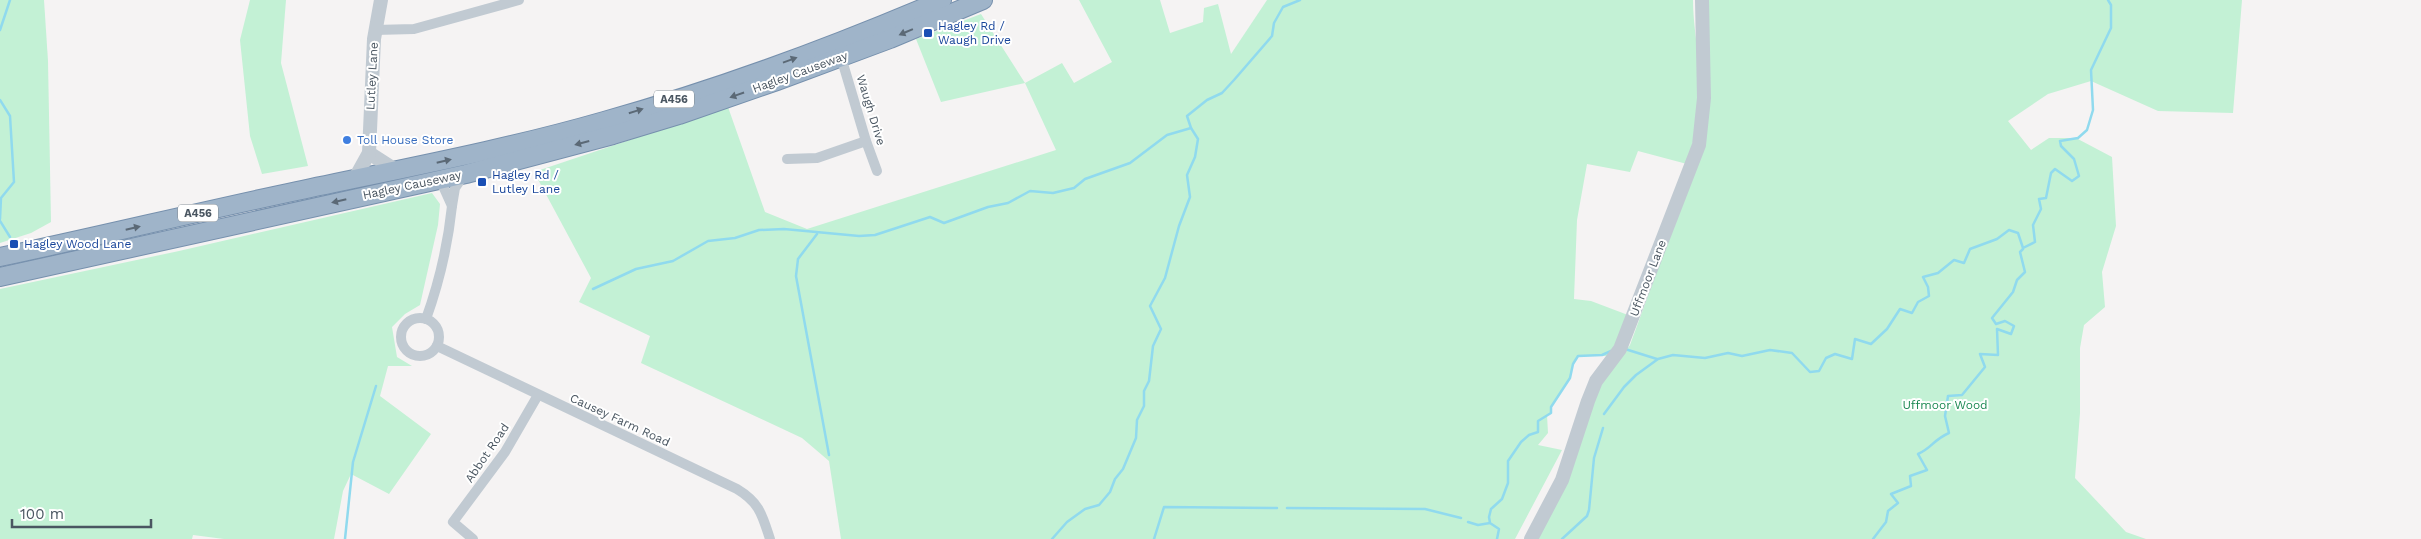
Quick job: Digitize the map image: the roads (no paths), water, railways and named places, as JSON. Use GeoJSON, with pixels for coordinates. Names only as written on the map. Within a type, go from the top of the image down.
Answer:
{"type":"FeatureCollection","features":[{"type":"Feature","properties":{"kind":"highway","name":"Hagley Causeway"},"geometry":{"type":"LineString","coordinates":[[0,257],[397,171],[606,121],[772,66],[884,25],[942,0]]}},
{"type":"Feature","properties":{"kind":"highway","name":"Hagley Causeway"},"geometry":{"type":"LineString","coordinates":[[0,277],[466,174],[679,115],[842,57],[984,0]]}},
{"type":"Feature","properties":{"kind":"street","name":"Lutley Lane"},"geometry":{"type":"LineString","coordinates":[[354,180],[369,153],[375,30],[381,0]]}},
{"type":"Feature","properties":{"kind":"street"},"geometry":{"type":"LineString","coordinates":[[375,30],[414,30],[519,0]]}},
{"type":"Feature","properties":{"kind":"street","name":"Uffmoor Lane"},"geometry":{"type":"LineString","coordinates":[[1531,539],[1562,480],[1596,381],[1620,349],[1699,145],[1704,98],[1702,0]]}},
{"type":"Feature","properties":{"kind":"street","name":"Waugh Drive"},"geometry":{"type":"LineString","coordinates":[[842,57],[866,141],[878,171]]}},
{"type":"Feature","properties":{"kind":"street"},"geometry":{"type":"LineString","coordinates":[[787,159],[818,158],[866,141]]}},
{"type":"Feature","properties":{"kind":"street"},"geometry":{"type":"LineString","coordinates":[[369,153],[397,171]]}},
{"type":"Feature","properties":{"kind":"street"},"geometry":{"type":"LineString","coordinates":[[426,319],[438,279],[454,188],[458,181],[466,174]]}},
{"type":"Feature","properties":{"kind":"street"},"geometry":{"type":"LineString","coordinates":[[434,180],[443,186],[452,206]]}},
{"type":"Feature","properties":{"kind":"street"},"geometry":{"type":"LineString","coordinates":[[413,319],[430,320],[437,328],[439,335],[437,346],[426,356],[420,357],[409,354],[401,344],[402,329],[413,319]]}},
{"type":"Feature","properties":{"kind":"street","name":"Causey Farm Road"},"geometry":{"type":"LineString","coordinates":[[437,346],[737,489],[756,503],[770,539]]}},
{"type":"Feature","properties":{"kind":"street","name":"Abbot Road"},"geometry":{"type":"LineString","coordinates":[[473,539],[453,522],[505,452],[538,395]]}},
{"type":"Feature","properties":{"kind":"waterway"},"geometry":{"type":"LineString","coordinates":[[0,30],[10,0]]}},
{"type":"Feature","properties":{"kind":"waterway"},"geometry":{"type":"LineString","coordinates":[[1052,539],[1067,522],[1085,509],[1099,505],[1110,492],[1115,479],[1123,469],[1136,438],[1137,420],[1144,406],[1144,391],[1149,381],[1153,346],[1161,329],[1150,306],[1165,278],[1179,226],[1190,197],[1187,175],[1195,157],[1198,139],[1191,128],[1187,116],[1207,100],[1222,93],[1272,36],[1274,23],[1283,7],[1300,0]]}},
{"type":"Feature","properties":{"kind":"waterway"},"geometry":{"type":"LineString","coordinates":[[1604,414],[1624,387],[1636,375],[1658,359],[1673,355],[1705,358],[1728,353],[1742,356],[1770,350],[1792,353],[1810,372],[1819,371],[1826,358],[1835,354],[1852,359],[1855,339],[1871,344],[1887,329],[1900,309],[1912,313],[1918,302],[1929,296],[1928,287],[1923,277],[1938,273],[1954,260],[1964,263],[1970,249],[1997,239],[2009,230],[2018,233],[2023,248],[2035,242],[2033,225],[2041,209],[2039,199],[2046,198],[2051,173],[2055,169],[2072,181],[2079,176],[2074,159],[2061,146],[2060,141],[2078,138],[2087,130],[2093,110],[2091,70],[2111,28],[2111,5],[2108,0]]}},
{"type":"Feature","properties":{"kind":"waterway"},"geometry":{"type":"LineString","coordinates":[[0,100],[10,116],[14,182],[1,198],[0,219]]}},
{"type":"Feature","properties":{"kind":"waterway"},"geometry":{"type":"LineString","coordinates":[[593,289],[636,269],[673,261],[708,241],[735,238],[759,230],[784,229],[859,236],[875,235],[930,217],[944,223],[988,207],[1008,203],[1030,191],[1053,193],[1074,188],[1085,179],[1130,163],[1167,135],[1191,128]]}},
{"type":"Feature","properties":{"kind":"waterway"},"geometry":{"type":"LineString","coordinates":[[0,221],[10,237]]}},
{"type":"Feature","properties":{"kind":"waterway"},"geometry":{"type":"LineString","coordinates":[[817,234],[798,259],[796,276],[829,455]]}},
{"type":"Feature","properties":{"kind":"waterway"},"geometry":{"type":"LineString","coordinates":[[1873,539],[1886,522],[1888,511],[1898,503],[1891,494],[1911,486],[1910,476],[1927,470],[1918,454],[1949,433],[1945,416],[1948,396],[1962,395],[1985,367],[1980,354],[1998,355],[1997,329],[2011,334],[2014,326],[2005,321],[1996,324],[1992,318],[2013,292],[2017,280],[2025,272],[2020,252],[2023,249]]}},
{"type":"Feature","properties":{"kind":"waterway"},"geometry":{"type":"LineString","coordinates":[[1625,349],[1657,359]]}},
{"type":"Feature","properties":{"kind":"waterway"},"geometry":{"type":"LineString","coordinates":[[1497,539],[1499,529],[1490,523],[1489,517],[1491,509],[1502,499],[1508,483],[1508,461],[1521,442],[1529,435],[1538,432],[1538,421],[1551,413],[1551,407],[1570,378],[1573,364],[1578,356],[1602,355],[1611,351]]}},
{"type":"Feature","properties":{"kind":"waterway"},"geometry":{"type":"LineString","coordinates":[[345,539],[353,462],[376,386]]}},
{"type":"Feature","properties":{"kind":"waterway"},"geometry":{"type":"LineString","coordinates":[[1562,539],[1587,516],[1594,458],[1603,428]]}},
{"type":"Feature","properties":{"kind":"waterway"},"geometry":{"type":"LineString","coordinates":[[1154,539],[1164,507],[1277,508]]}},
{"type":"Feature","properties":{"kind":"waterway"},"geometry":{"type":"LineString","coordinates":[[1287,508],[1425,509],[1461,518]]}},
{"type":"Feature","properties":{"kind":"waterway"},"geometry":{"type":"LineString","coordinates":[[1468,522],[1478,525],[1490,523]]}},
{"type":"Feature","properties":{"kind":"place","name":"Hagley Rd / Waugh Drive"},"geometry":{"type":"Point","coordinates":[928,33]}},
{"type":"Feature","properties":{"kind":"place","name":"Toll House Store"},"geometry":{"type":"Point","coordinates":[347,140]}},
{"type":"Feature","properties":{"kind":"place","name":"Hagley Rd / Lutley Lane"},"geometry":{"type":"Point","coordinates":[482,182]}},
{"type":"Feature","properties":{"kind":"place","name":"Hagley Wood Lane"},"geometry":{"type":"Point","coordinates":[14,244]}},
{"type":"Feature","properties":{"kind":"park label","name":"Uffmoor Wood"},"geometry":{"type":"Point","coordinates":[1945,405]}}]}
